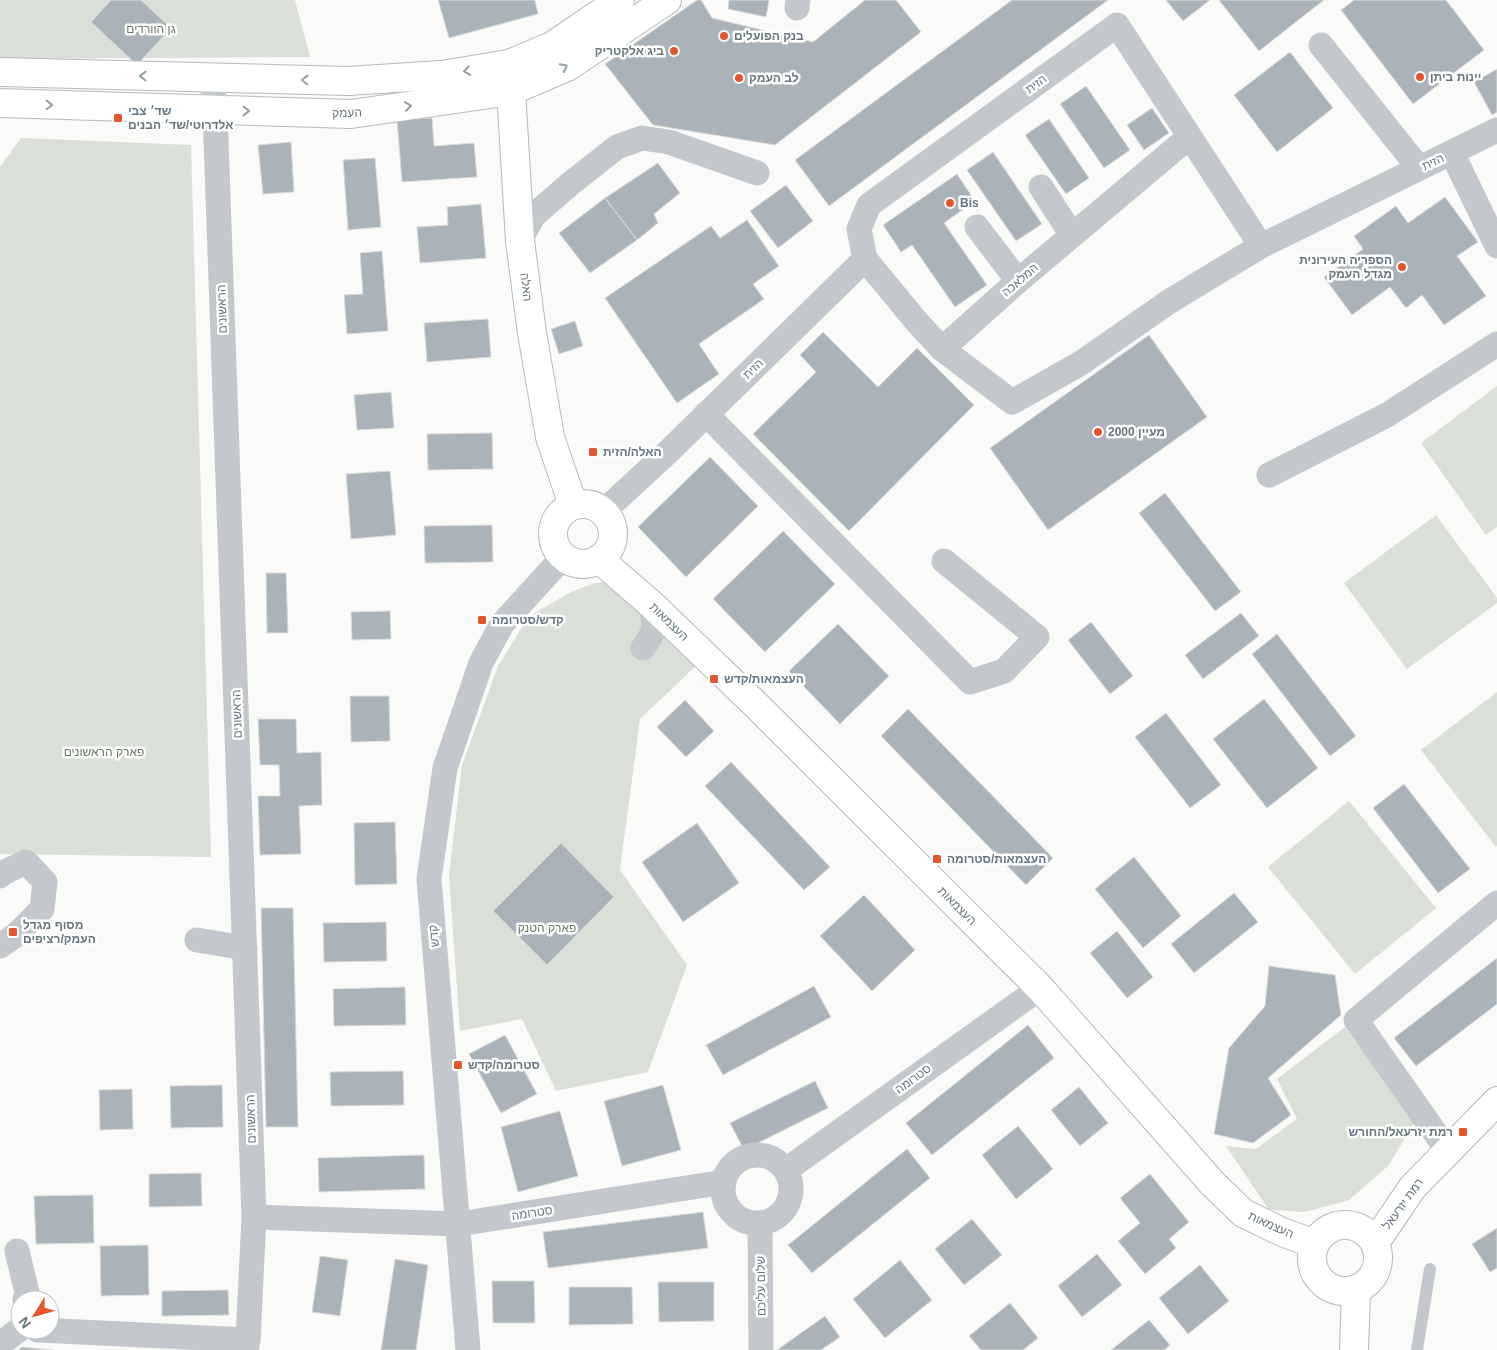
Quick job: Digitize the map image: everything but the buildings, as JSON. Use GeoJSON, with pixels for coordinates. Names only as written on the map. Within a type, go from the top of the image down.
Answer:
{"type":"FeatureCollection","features":[{"type":"Feature","properties":{"kind":"street"},"geometry":{"type":"LineString","coordinates":[[0,72],[348,81],[441,76],[509,64],[552,46],[620,0]]}},
{"type":"Feature","properties":{"kind":"street","name":"העמק"},"geometry":{"type":"LineString","coordinates":[[0,103],[351,114],[511,91],[567,67],[667,0]]}},
{"type":"Feature","properties":{"kind":"street","name":"הזית"},"geometry":{"type":"LineString","coordinates":[[603,512],[865,259],[859,229],[869,205],[1117,25],[1261,246],[1497,130]]}},
{"type":"Feature","properties":{"kind":"street"},"geometry":{"type":"LineString","coordinates":[[1321,45],[1419,168]]}},
{"type":"Feature","properties":{"kind":"street","name":"האלה"},"geometry":{"type":"LineString","coordinates":[[509,64],[520,241],[532,333],[550,437],[573,505]]}},
{"type":"Feature","properties":{"kind":"street","name":"הראשונים"},"geometry":{"type":"LineString","coordinates":[[212,78],[216,111],[254,1217],[247,1345]]}},
{"type":"Feature","properties":{"kind":"street","name":"המלאכה"},"geometry":{"type":"LineString","coordinates":[[942,349],[1018,281],[1190,137]]}},
{"type":"Feature","properties":{"kind":"street"},"geometry":{"type":"LineString","coordinates":[[520,241],[533,216],[570,184],[617,148],[642,138],[669,142],[757,173]]}},
{"type":"Feature","properties":{"kind":"street"},"geometry":{"type":"LineString","coordinates":[[1452,153],[1497,246]]}},
{"type":"Feature","properties":{"kind":"street"},"geometry":{"type":"LineString","coordinates":[[1042,186],[1072,235]]}},
{"type":"Feature","properties":{"kind":"street"},"geometry":{"type":"LineString","coordinates":[[977,227],[1018,281]]}},
{"type":"Feature","properties":{"kind":"street"},"geometry":{"type":"LineString","coordinates":[[865,259],[942,349],[1012,402],[1081,363],[1170,301],[1261,246]]}},
{"type":"Feature","properties":{"kind":"street"},"geometry":{"type":"LineString","coordinates":[[1269,475],[1387,415],[1497,344]]}},
{"type":"Feature","properties":{"kind":"street"},"geometry":{"type":"LineString","coordinates":[[706,414],[970,682],[1004,671],[1036,637],[944,560]]}},
{"type":"Feature","properties":{"kind":"street"},"geometry":{"type":"LineString","coordinates":[[589,504],[603,512],[612,527],[613,536],[606,553],[599,559],[591,563],[581,564],[572,562],[557,550],[554,542],[554,524],[565,509],[573,505],[589,504]]}},
{"type":"Feature","properties":{"kind":"street","name":"קדש"},"geometry":{"type":"LineString","coordinates":[[468,1350],[429,879],[445,768],[480,663],[502,624],[564,557]]}},
{"type":"Feature","properties":{"kind":"street","name":"העצמאות"},"geometry":{"type":"LineString","coordinates":[[599,559],[651,604],[754,703],[1040,988],[1214,1184],[1243,1213],[1282,1232],[1315,1244]]}},
{"type":"Feature","properties":{"kind":"street"},"geometry":{"type":"LineString","coordinates":[[643,648],[649,640],[655,625],[651,604]]}},
{"type":"Feature","properties":{"kind":"street"},"geometry":{"type":"LineString","coordinates":[[0,876],[26,862],[45,882],[42,908],[16,935],[0,946]]}},
{"type":"Feature","properties":{"kind":"street"},"geometry":{"type":"LineString","coordinates":[[1448,1150],[1356,1020],[1497,903]]}},
{"type":"Feature","properties":{"kind":"street"},"geometry":{"type":"LineString","coordinates":[[196,940],[245,948]]}},
{"type":"Feature","properties":{"kind":"street","name":"סטרומה"},"geometry":{"type":"LineString","coordinates":[[786,1170],[1040,988]]}},
{"type":"Feature","properties":{"kind":"street","name":"רמת יזרעאל"},"geometry":{"type":"LineString","coordinates":[[1369,1235],[1381,1234],[1412,1188],[1497,1101]]}},
{"type":"Feature","properties":{"kind":"street"},"geometry":{"type":"LineString","coordinates":[[768,1156],[786,1170],[790,1181],[791,1193],[788,1204],[781,1214],[771,1220],[760,1223],[745,1220],[732,1211],[726,1202],[724,1182],[728,1171],[736,1162],[746,1157],[768,1156]]}},
{"type":"Feature","properties":{"kind":"street","name":"סטרומה"},"geometry":{"type":"LineString","coordinates":[[254,1217],[459,1224],[724,1182]]}},
{"type":"Feature","properties":{"kind":"street","name":"שלום עליכם"},"geometry":{"type":"LineString","coordinates":[[760,1223],[762,1350]]}},
{"type":"Feature","properties":{"kind":"street"},"geometry":{"type":"LineString","coordinates":[[1340,1225],[1355,1226],[1369,1235],[1376,1246],[1379,1260],[1375,1273],[1367,1284],[1356,1290],[1345,1292],[1334,1290],[1324,1284],[1317,1276],[1313,1266],[1312,1255],[1315,1244],[1325,1232],[1340,1225]]}},
{"type":"Feature","properties":{"kind":"street"},"geometry":{"type":"LineString","coordinates":[[17,1252],[26,1290]]}},
{"type":"Feature","properties":{"kind":"street"},"geometry":{"type":"LineString","coordinates":[[1354,1350],[1356,1290]]}},
{"type":"Feature","properties":{"kind":"street"},"geometry":{"type":"LineString","coordinates":[[60,1332],[247,1345]]}},
{"type":"Feature","properties":{"kind":"lane"},"geometry":{"type":"LineString","coordinates":[[1417,1350],[1430,1269]]}},
{"type":"Feature","properties":{"kind":"green space","name":"גן הוורדים"},"geometry":{"type":"Polygon","coordinates":[[[0,0],[295,0],[310,57],[0,59],[0,0]]]}},
{"type":"Feature","properties":{"kind":"green space","name":"פארק הראשונים"},"geometry":{"type":"Polygon","coordinates":[[[21,138],[191,145],[211,857],[0,854],[0,167],[21,138]]]}},
{"type":"Feature","properties":{"kind":"green space"},"geometry":{"type":"Polygon","coordinates":[[[1497,386],[1497,527],[1486,535],[1421,443],[1497,386]]]}},
{"type":"Feature","properties":{"kind":"green space"},"geometry":{"type":"Polygon","coordinates":[[[1436,515],[1497,598],[1497,603],[1407,669],[1344,583],[1436,515]]]}},
{"type":"Feature","properties":{"kind":"green space","name":"פארק הטנק"},"geometry":{"type":"Polygon","coordinates":[[[614,581],[700,662],[640,719],[620,870],[687,965],[648,1072],[556,1091],[522,1019],[460,1031],[449,875],[462,765],[498,666],[529,616],[573,591],[595,583],[614,581]]]}},
{"type":"Feature","properties":{"kind":"green space"},"geometry":{"type":"Polygon","coordinates":[[[1497,692],[1497,845],[1496,847],[1421,750],[1497,692]]]}},
{"type":"Feature","properties":{"kind":"green space"},"geometry":{"type":"Polygon","coordinates":[[[1349,801],[1436,908],[1355,974],[1268,867],[1349,801]]]}},
{"type":"Feature","properties":{"kind":"green space"},"geometry":{"type":"Polygon","coordinates":[[[1345,1027],[1415,1122],[1388,1166],[1349,1200],[1305,1212],[1269,1210],[1226,1146],[1256,1149],[1297,1119],[1277,1079],[1345,1027]]]}},
{"type":"Feature","properties":{"kind":"place","name":"בנק הפועלים"},"geometry":{"type":"Point","coordinates":[724,36]}},
{"type":"Feature","properties":{"kind":"place","name":"ביג אלקטריק"},"geometry":{"type":"Point","coordinates":[674,51]}},
{"type":"Feature","properties":{"kind":"place","name":"יינות ביתן"},"geometry":{"type":"Point","coordinates":[1420,77]}},
{"type":"Feature","properties":{"kind":"place","name":"לב העמק"},"geometry":{"type":"Point","coordinates":[739,78]}},
{"type":"Feature","properties":{"kind":"place","name":"שד׳ צבי אלדרוטי/שד׳ הבנים"},"geometry":{"type":"Point","coordinates":[118,118]}},
{"type":"Feature","properties":{"kind":"place","name":"Bis"},"geometry":{"type":"Point","coordinates":[950,203]}},
{"type":"Feature","properties":{"kind":"place","name":"הספריה העירונית מגדל העמק"},"geometry":{"type":"Point","coordinates":[1402,267]}},
{"type":"Feature","properties":{"kind":"place","name":"מעיין 2000"},"geometry":{"type":"Point","coordinates":[1098,432]}},
{"type":"Feature","properties":{"kind":"place","name":"האלה/הזית"},"geometry":{"type":"Point","coordinates":[593,452]}},
{"type":"Feature","properties":{"kind":"place","name":"קדש/סטרומה"},"geometry":{"type":"Point","coordinates":[482,620]}},
{"type":"Feature","properties":{"kind":"place","name":"העצמאות/קדש"},"geometry":{"type":"Point","coordinates":[714,679]}},
{"type":"Feature","properties":{"kind":"place","name":"העצמאות/סטרומה"},"geometry":{"type":"Point","coordinates":[937,859]}},
{"type":"Feature","properties":{"kind":"place","name":"מסוף מגדל העמק/רציפים"},"geometry":{"type":"Point","coordinates":[13,932]}},
{"type":"Feature","properties":{"kind":"place","name":"סטרומה/קדש"},"geometry":{"type":"Point","coordinates":[458,1065]}},
{"type":"Feature","properties":{"kind":"place","name":"רמת יזרעאל/החורש"},"geometry":{"type":"Point","coordinates":[1463,1132]}}]}
